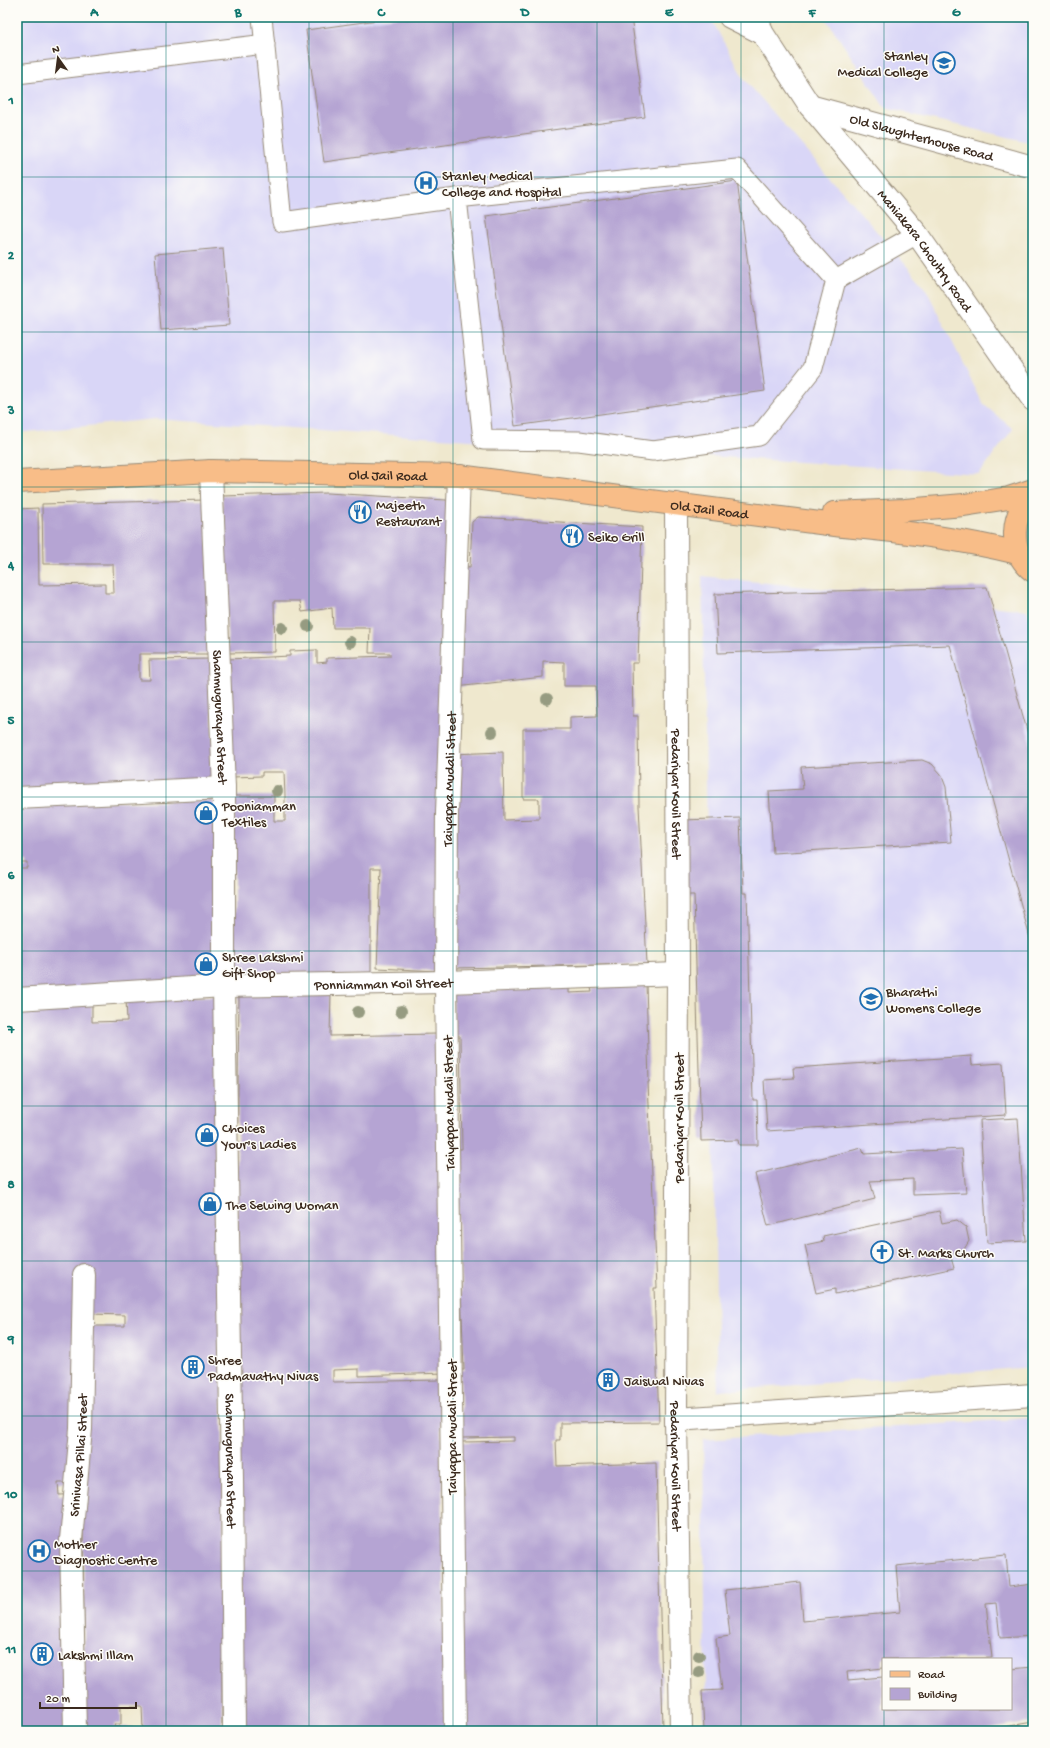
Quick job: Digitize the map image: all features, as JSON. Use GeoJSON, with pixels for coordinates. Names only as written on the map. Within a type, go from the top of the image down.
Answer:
{"type":"FeatureCollection","features":[{"type":"Feature","properties":{"kind":"main road","name":"Old Jail Road"},"geometry":{"type":"LineString","coordinates":[[17,482],[211,471],[459,476],[843,526],[893,530],[980,544],[1018,553]]}},
{"type":"Feature","properties":{"kind":"main road","name":"Old Jail Road"},"geometry":{"type":"LineString","coordinates":[[757,514],[836,513],[964,506],[1010,498],[1033,490]]}},
{"type":"Feature","properties":{"kind":"main road"},"geometry":{"type":"LineString","coordinates":[[1033,493],[1022,506],[1015,521],[1014,537],[1018,553],[1033,571]]}},
{"type":"Feature","properties":{"kind":"street"},"geometry":{"type":"LineString","coordinates":[[730,17],[757,22]]}},
{"type":"Feature","properties":{"kind":"street","name":"Maniakara Choultry Road"},"geometry":{"type":"LineString","coordinates":[[757,22],[810,106],[917,234],[1033,400]]}},
{"type":"Feature","properties":{"kind":"street","name":"Old Slaughterhouse Road"},"geometry":{"type":"LineString","coordinates":[[810,106],[1033,167]]}},
{"type":"Feature","properties":{"kind":"street","name":"Shanmugurayan Street"},"geometry":{"type":"LineString","coordinates":[[211,471],[224,788],[224,986],[232,1479],[234,1731]]}},
{"type":"Feature","properties":{"kind":"street","name":"Taiyappa Mudali Street"},"geometry":{"type":"LineString","coordinates":[[455,1731],[446,982],[447,813],[459,476]]}},
{"type":"Feature","properties":{"kind":"street","name":"Pedariyar Kovil Street"},"geometry":{"type":"LineString","coordinates":[[676,504],[678,974],[676,1420],[681,1731]]}},
{"type":"Feature","properties":{"kind":"street"},"geometry":{"type":"LineString","coordinates":[[17,798],[224,788]]}},
{"type":"Feature","properties":{"kind":"street","name":"Ponniamman Koil Street"},"geometry":{"type":"LineString","coordinates":[[17,999],[224,986],[446,982],[678,974]]}},
{"type":"Feature","properties":{"kind":"street","name":"Srinivasa Pillai Street"},"geometry":{"type":"LineString","coordinates":[[75,1731],[72,1540],[81,1429],[84,1275]]}},
{"type":"Feature","properties":{"kind":"street"},"geometry":{"type":"LineString","coordinates":[[676,1420],[1033,1395]]}},
{"type":"Feature","properties":{"kind":"lane"},"geometry":{"type":"LineString","coordinates":[[262,17],[282,222],[457,198],[737,169],[836,280]]}},
{"type":"Feature","properties":{"kind":"lane"},"geometry":{"type":"LineString","coordinates":[[17,74],[264,44]]}},
{"type":"Feature","properties":{"kind":"lane"},"geometry":{"type":"LineString","coordinates":[[457,198],[483,440],[579,441],[653,451],[759,436],[812,368],[836,280],[917,234]]}},
{"type":"Feature","properties":{"kind":"shaded area","name":"Stanley Medical College and Hospital"},"geometry":{"type":"Polygon","coordinates":[[[17,17],[710,17],[744,79],[925,287],[983,404],[1013,429],[979,474],[155,419],[17,433],[17,17]]]}},
{"type":"Feature","properties":{"kind":"shaded area","name":"Stanley Medical College"},"geometry":{"type":"Polygon","coordinates":[[[825,17],[1033,17],[1033,143],[885,108],[825,17]]]}},
{"type":"Feature","properties":{"kind":"shaded area","name":"Bharathi Womens College"},"geometry":{"type":"Polygon","coordinates":[[[702,576],[1027,610],[1033,631],[1033,1367],[718,1391],[702,576]]]}},
{"type":"Feature","properties":{"kind":"shaded area"},"geometry":{"type":"Polygon","coordinates":[[[1033,1418],[1033,1667],[1012,1669],[1012,1658],[882,1658],[882,1677],[706,1691],[703,1440],[1033,1418]]]}},
{"type":"Feature","properties":{"kind":"building"},"geometry":{"type":"Polygon","coordinates":[[[400,17],[631,17],[645,117],[324,162],[306,30],[400,17]]]}},
{"type":"Feature","properties":{"kind":"building"},"geometry":{"type":"Polygon","coordinates":[[[737,181],[765,391],[515,426],[486,216],[737,181]]]}},
{"type":"Feature","properties":{"kind":"building"},"geometry":{"type":"Polygon","coordinates":[[[223,248],[229,325],[161,330],[155,254],[223,248]]]}},
{"type":"Feature","properties":{"kind":"building"},"geometry":{"type":"Polygon","coordinates":[[[327,493],[446,500],[454,509],[437,971],[377,968],[381,868],[371,868],[371,976],[234,979],[234,796],[274,796],[274,821],[285,821],[285,796],[284,772],[262,772],[262,776],[232,777],[229,659],[290,656],[290,651],[317,650],[317,663],[327,662],[327,658],[390,656],[390,653],[369,653],[370,628],[333,628],[332,608],[302,612],[300,601],[274,601],[275,652],[228,653],[222,496],[327,493]]]}},
{"type":"Feature","properties":{"kind":"building"},"geometry":{"type":"Polygon","coordinates":[[[206,500],[212,654],[139,654],[139,680],[150,680],[149,660],[211,659],[214,783],[17,789],[17,509],[38,508],[39,585],[105,584],[105,593],[114,593],[113,564],[43,564],[42,504],[206,500]]]}},
{"type":"Feature","properties":{"kind":"building"},"geometry":{"type":"Polygon","coordinates":[[[478,517],[642,527],[638,663],[632,663],[633,716],[638,716],[639,806],[647,964],[454,968],[452,754],[503,752],[504,820],[539,819],[539,799],[523,799],[523,729],[570,729],[570,717],[597,716],[596,686],[564,686],[564,662],[543,661],[543,677],[456,687],[460,566],[470,567],[472,522],[478,517]]]}},
{"type":"Feature","properties":{"kind":"building"},"geometry":{"type":"Polygon","coordinates":[[[987,587],[1033,752],[1033,949],[950,645],[718,653],[715,594],[987,587]]]}},
{"type":"Feature","properties":{"kind":"building"},"geometry":{"type":"Polygon","coordinates":[[[922,760],[932,764],[941,774],[946,787],[951,842],[773,853],[769,791],[803,789],[801,767],[922,760]]]}},
{"type":"Feature","properties":{"kind":"building"},"geometry":{"type":"Polygon","coordinates":[[[212,800],[216,807],[219,983],[17,996],[17,868],[27,868],[27,862],[17,862],[17,802],[148,802],[212,800]]]}},
{"type":"Feature","properties":{"kind":"building"},"geometry":{"type":"Polygon","coordinates":[[[740,818],[743,893],[747,893],[753,1100],[757,1100],[758,1145],[739,1145],[738,1140],[701,1141],[694,895],[685,895],[683,820],[740,818]]]}},
{"type":"Feature","properties":{"kind":"building"},"geometry":{"type":"Polygon","coordinates":[[[646,984],[648,1082],[657,1288],[654,1288],[659,1422],[560,1423],[560,1440],[556,1440],[557,1466],[656,1463],[663,1728],[661,1728],[661,1731],[464,1731],[458,1496],[464,1496],[462,1442],[514,1441],[514,1437],[462,1438],[460,1370],[464,1370],[456,1149],[462,1149],[460,1036],[454,1036],[453,991],[569,987],[569,993],[592,992],[591,988],[646,984]]]}},
{"type":"Feature","properties":{"kind":"building"},"geometry":{"type":"Polygon","coordinates":[[[331,992],[330,1036],[437,1034],[444,1373],[359,1376],[359,1369],[333,1370],[333,1382],[440,1380],[447,1731],[241,1731],[237,1180],[239,994],[331,992]]]}},
{"type":"Feature","properties":{"kind":"building"},"geometry":{"type":"Polygon","coordinates":[[[218,996],[225,1659],[222,1659],[222,1724],[226,1724],[226,1731],[143,1731],[142,1706],[121,1706],[121,1724],[115,1724],[114,1727],[133,1727],[133,1731],[85,1731],[83,1523],[72,1731],[17,1731],[17,1168],[19,1168],[19,1161],[17,1161],[17,1007],[92,1004],[92,1022],[127,1021],[126,998],[218,996]],[[90,1314],[73,1483],[58,1483],[59,1495],[83,1494],[91,1326],[125,1326],[125,1315],[90,1314]]]}},
{"type":"Feature","properties":{"kind":"building"},"geometry":{"type":"Polygon","coordinates":[[[971,1056],[972,1065],[1003,1063],[1006,1115],[767,1131],[764,1080],[794,1078],[793,1068],[971,1056]]]}},
{"type":"Feature","properties":{"kind":"building"},"geometry":{"type":"Polygon","coordinates":[[[1018,1118],[1026,1241],[987,1243],[980,1120],[1018,1118]]]}},
{"type":"Feature","properties":{"kind":"building"},"geometry":{"type":"Polygon","coordinates":[[[862,1148],[864,1154],[962,1149],[966,1193],[913,1195],[913,1179],[870,1181],[875,1199],[768,1226],[755,1174],[862,1148]]]}},
{"type":"Feature","properties":{"kind":"building","name":"St. Marks Church"},"geometry":{"type":"Polygon","coordinates":[[[939,1211],[942,1223],[957,1220],[966,1227],[969,1241],[963,1251],[950,1254],[954,1268],[835,1294],[835,1289],[816,1293],[805,1245],[824,1241],[823,1236],[939,1211]]]}},
{"type":"Feature","properties":{"kind":"building"},"geometry":{"type":"Polygon","coordinates":[[[1006,1555],[1009,1587],[1033,1584],[1033,1636],[1000,1638],[996,1603],[986,1604],[992,1658],[882,1658],[882,1668],[847,1672],[848,1680],[882,1677],[882,1710],[1012,1710],[1012,1669],[1033,1667],[1033,1722],[979,1731],[704,1731],[702,1691],[722,1690],[716,1638],[730,1636],[725,1590],[800,1582],[803,1621],[900,1612],[896,1566],[1006,1555]]]}},
{"type":"Feature","properties":{"kind":"place","name":"Stanley Medical College"},"geometry":{"type":"Point","coordinates":[944,63]}},
{"type":"Feature","properties":{"kind":"place","name":"Stanley Medical College and Hospital"},"geometry":{"type":"Point","coordinates":[426,183]}},
{"type":"Feature","properties":{"kind":"place","name":"Majeeth Restaurant"},"geometry":{"type":"Point","coordinates":[360,512]}},
{"type":"Feature","properties":{"kind":"place","name":"Seiko Grill"},"geometry":{"type":"Point","coordinates":[572,536]}},
{"type":"Feature","properties":{"kind":"place","name":"Pooniamman Textiles"},"geometry":{"type":"Point","coordinates":[206,813]}},
{"type":"Feature","properties":{"kind":"place","name":"Shree Lakshmi Gift Shop"},"geometry":{"type":"Point","coordinates":[206,964]}},
{"type":"Feature","properties":{"kind":"place","name":"Bharathi Womens College"},"geometry":{"type":"Point","coordinates":[871,999]}},
{"type":"Feature","properties":{"kind":"place","name":"Choices Your's Ladies"},"geometry":{"type":"Point","coordinates":[207,1135]}},
{"type":"Feature","properties":{"kind":"place","name":"The Sewing Woman"},"geometry":{"type":"Point","coordinates":[210,1204]}},
{"type":"Feature","properties":{"kind":"place","name":"St. Marks Church"},"geometry":{"type":"Point","coordinates":[882,1252]}},
{"type":"Feature","properties":{"kind":"place","name":"Shree Padmavathy Nivas"},"geometry":{"type":"Point","coordinates":[193,1367]}},
{"type":"Feature","properties":{"kind":"place","name":"Jaiswal Nivas"},"geometry":{"type":"Point","coordinates":[608,1380]}},
{"type":"Feature","properties":{"kind":"place","name":"Mother Diagnostic Centre"},"geometry":{"type":"Point","coordinates":[39,1551]}},
{"type":"Feature","properties":{"kind":"place","name":"Lakshmi Illam"},"geometry":{"type":"Point","coordinates":[42,1654]}}]}
